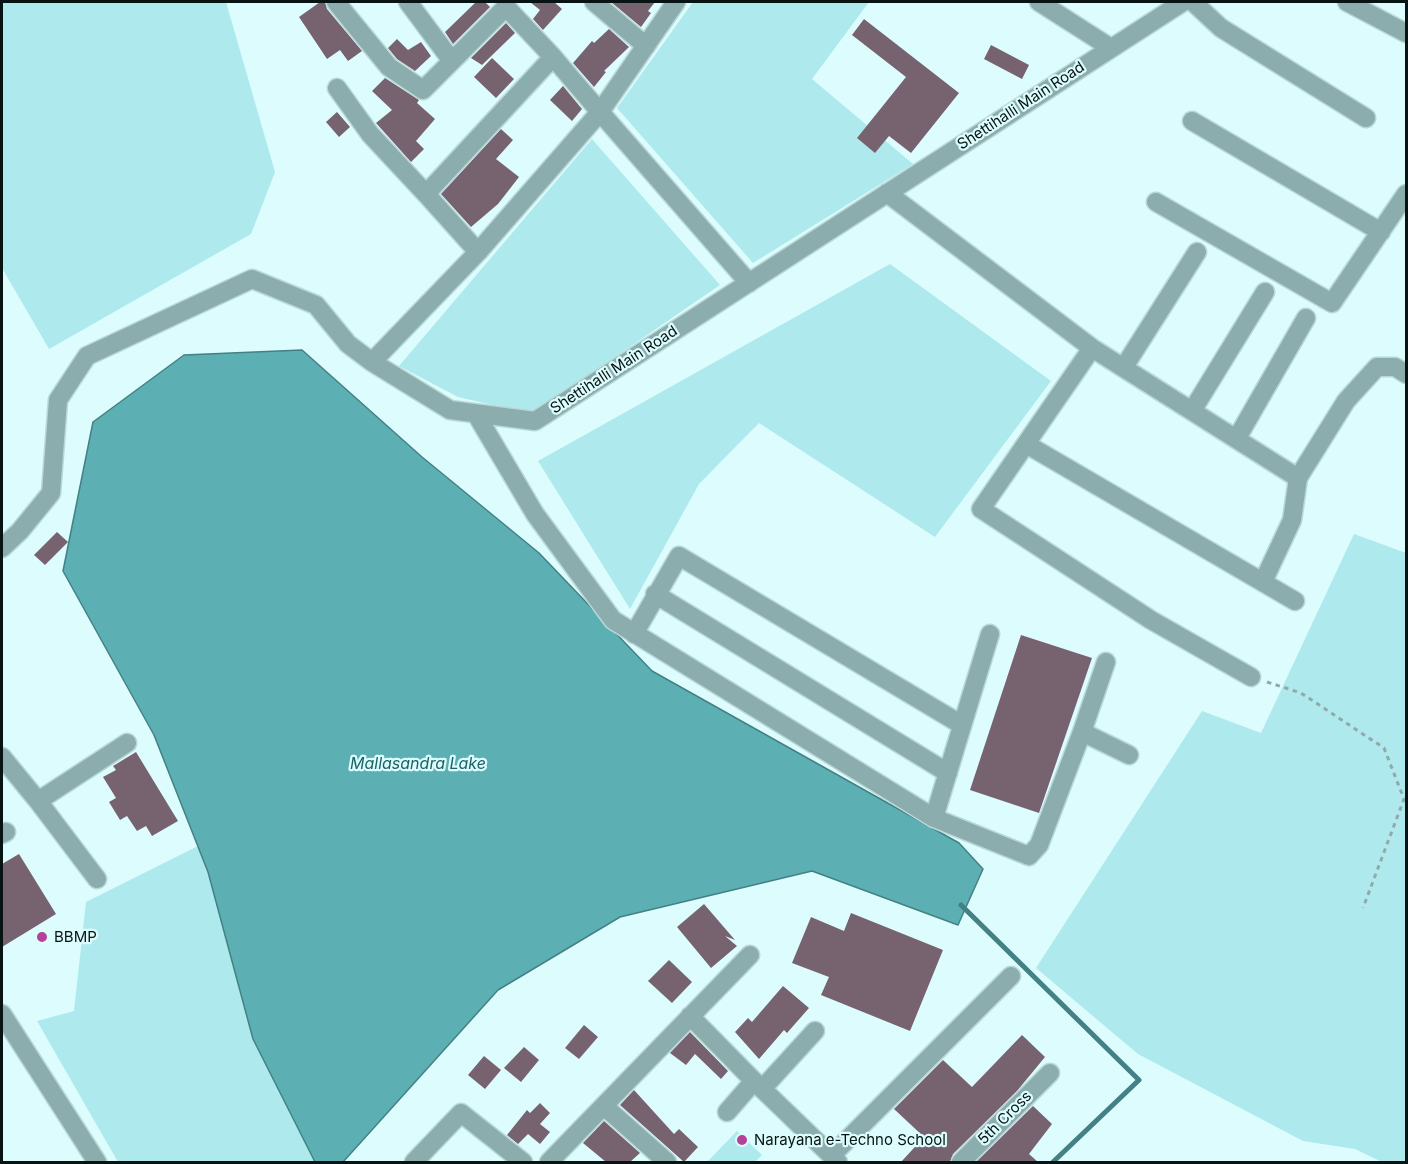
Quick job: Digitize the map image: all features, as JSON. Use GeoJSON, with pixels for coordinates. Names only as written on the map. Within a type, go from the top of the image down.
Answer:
{"type":"FeatureCollection","features":[{"type":"Feature","properties":{"kind":"street"},"geometry":{"type":"LineString","coordinates":[[336,2],[389,67],[423,90],[504,4],[554,57],[749,283]]}},
{"type":"Feature","properties":{"kind":"street"},"geometry":{"type":"LineString","coordinates":[[408,2],[452,61]]}},
{"type":"Feature","properties":{"kind":"street"},"geometry":{"type":"LineString","coordinates":[[594,2],[646,46]]}},
{"type":"Feature","properties":{"kind":"street"},"geometry":{"type":"LineString","coordinates":[[372,362],[478,252],[600,112],[676,2]]}},
{"type":"Feature","properties":{"kind":"street"},"geometry":{"type":"LineString","coordinates":[[1039,2],[1111,48]]}},
{"type":"Feature","properties":{"kind":"street","name":"Shettihalli Main Road"},"geometry":{"type":"LineString","coordinates":[[2,548],[51,493],[58,400],[87,357],[252,279],[316,305],[348,344],[372,362],[450,410],[535,421],[1183,2]]}},
{"type":"Feature","properties":{"kind":"street"},"geometry":{"type":"LineString","coordinates":[[1193,2],[1221,27],[1366,118]]}},
{"type":"Feature","properties":{"kind":"street"},"geometry":{"type":"LineString","coordinates":[[1347,2],[1407,33]]}},
{"type":"Feature","properties":{"kind":"street"},"geometry":{"type":"LineString","coordinates":[[426,195],[554,57]]}},
{"type":"Feature","properties":{"kind":"street"},"geometry":{"type":"LineString","coordinates":[[337,88],[370,134],[478,252]]}},
{"type":"Feature","properties":{"kind":"street"},"geometry":{"type":"LineString","coordinates":[[1192,121],[1381,232]]}},
{"type":"Feature","properties":{"kind":"street"},"geometry":{"type":"LineString","coordinates":[[887,193],[1092,348],[1238,438],[1298,478]]}},
{"type":"Feature","properties":{"kind":"street"},"geometry":{"type":"LineString","coordinates":[[1156,202],[1332,303],[1407,194]]}},
{"type":"Feature","properties":{"kind":"street"},"geometry":{"type":"LineString","coordinates":[[1124,367],[1197,252]]}},
{"type":"Feature","properties":{"kind":"street"},"geometry":{"type":"LineString","coordinates":[[1192,411],[1265,292]]}},
{"type":"Feature","properties":{"kind":"street"},"geometry":{"type":"LineString","coordinates":[[1238,438],[1306,318]]}},
{"type":"Feature","properties":{"kind":"street"},"geometry":{"type":"LineString","coordinates":[[1092,348],[981,509],[1151,620],[1251,677]]}},
{"type":"Feature","properties":{"kind":"street"},"geometry":{"type":"LineString","coordinates":[[1263,582],[1292,520],[1298,478],[1346,401],[1377,367],[1395,367],[1407,374]]}},
{"type":"Feature","properties":{"kind":"street"},"geometry":{"type":"LineString","coordinates":[[476,414],[567,561],[613,620],[934,818],[1029,856],[1039,845],[1106,662]]}},
{"type":"Feature","properties":{"kind":"street"},"geometry":{"type":"LineString","coordinates":[[1026,444],[1294,601]]}},
{"type":"Feature","properties":{"kind":"street"},"geometry":{"type":"LineString","coordinates":[[634,634],[679,556],[962,725]]}},
{"type":"Feature","properties":{"kind":"street"},"geometry":{"type":"LineString","coordinates":[[655,594],[948,773]]}},
{"type":"Feature","properties":{"kind":"street"},"geometry":{"type":"LineString","coordinates":[[934,818],[990,634]]}},
{"type":"Feature","properties":{"kind":"street"},"geometry":{"type":"LineString","coordinates":[[1082,732],[1129,755]]}},
{"type":"Feature","properties":{"kind":"street"},"geometry":{"type":"LineString","coordinates":[[38,801],[127,742]]}},
{"type":"Feature","properties":{"kind":"street"},"geometry":{"type":"LineString","coordinates":[[2,757],[97,879]]}},
{"type":"Feature","properties":{"kind":"street"},"geometry":{"type":"LineString","coordinates":[[549,1162],[605,1107],[750,954]]}},
{"type":"Feature","properties":{"kind":"street"},"geometry":{"type":"LineString","coordinates":[[690,1016],[834,1159],[1011,976]]}},
{"type":"Feature","properties":{"kind":"street"},"geometry":{"type":"LineString","coordinates":[[2,1014],[98,1162]]}},
{"type":"Feature","properties":{"kind":"street"},"geometry":{"type":"LineString","coordinates":[[727,1112],[815,1031]]}},
{"type":"Feature","properties":{"kind":"street","name":"5th Cross"},"geometry":{"type":"LineString","coordinates":[[961,1162],[1050,1073]]}},
{"type":"Feature","properties":{"kind":"street"},"geometry":{"type":"LineString","coordinates":[[605,1107],[667,1162]]}},
{"type":"Feature","properties":{"kind":"street"},"geometry":{"type":"LineString","coordinates":[[414,1162],[461,1113],[523,1162]]}},
{"type":"Feature","properties":{"kind":"path"},"geometry":{"type":"LineString","coordinates":[[1251,677],[1301,693],[1384,748],[1404,799],[1363,908]]}},
{"type":"Feature","properties":{"kind":"shaded area"},"geometry":{"type":"Polygon","coordinates":[[[2,2],[226,2],[275,172],[251,234],[49,349],[2,268],[2,2]]]}},
{"type":"Feature","properties":{"kind":"shaded area"},"geometry":{"type":"Polygon","coordinates":[[[693,2],[869,2],[812,79],[913,164],[753,263],[617,108],[693,2]]]}},
{"type":"Feature","properties":{"kind":"shaded area"},"geometry":{"type":"Polygon","coordinates":[[[592,139],[720,285],[532,414],[458,397],[399,366],[592,139]]]}},
{"type":"Feature","properties":{"kind":"shaded area"},"geometry":{"type":"Polygon","coordinates":[[[890,264],[1051,381],[935,537],[759,423],[699,484],[630,609],[538,461],[890,264]]]}},
{"type":"Feature","properties":{"kind":"shaded area"},"geometry":{"type":"Polygon","coordinates":[[[1354,534],[1406,553],[1406,1162],[1382,1162],[1355,1149],[1303,1141],[1138,1054],[1036,968],[1202,711],[1261,733],[1354,534]]]}},
{"type":"Feature","properties":{"kind":"shaded area"},"geometry":{"type":"Polygon","coordinates":[[[198,846],[208,872],[253,1039],[315,1162],[118,1162],[37,1021],[74,1011],[86,902],[198,846]]]}},
{"type":"Feature","properties":{"kind":"shaded area"},"geometry":{"type":"Polygon","coordinates":[[[737,1131],[762,1155],[755,1162],[707,1162],[737,1131]]]}},
{"type":"Feature","properties":{"kind":"water","name":"Mallasandra Lake"},"geometry":{"type":"Polygon","coordinates":[[[302,350],[422,457],[539,553],[652,671],[959,843],[983,869],[958,925],[812,871],[620,917],[498,990],[343,1162],[315,1162],[253,1039],[208,872],[154,735],[63,571],[93,422],[184,355],[302,350]]]}},
{"type":"Feature","properties":{"kind":"building"},"geometry":{"type":"Polygon","coordinates":[[[320,2],[325,2],[327,9],[362,51],[348,61],[340,50],[327,59],[299,17],[320,2]]]}},
{"type":"Feature","properties":{"kind":"building"},"geometry":{"type":"Polygon","coordinates":[[[476,2],[485,2],[490,7],[453,44],[445,32],[476,2]]]}},
{"type":"Feature","properties":{"kind":"building"},"geometry":{"type":"Polygon","coordinates":[[[530,2],[554,2],[562,9],[543,30],[533,19],[540,10],[530,2]]]}},
{"type":"Feature","properties":{"kind":"building"},"geometry":{"type":"Polygon","coordinates":[[[611,2],[655,2],[648,11],[651,13],[641,27],[611,2]]]}},
{"type":"Feature","properties":{"kind":"building"},"geometry":{"type":"Polygon","coordinates":[[[864,19],[959,93],[911,153],[889,136],[875,153],[857,138],[906,77],[852,35],[864,19]]]}},
{"type":"Feature","properties":{"kind":"building"},"geometry":{"type":"Polygon","coordinates":[[[506,23],[515,33],[482,65],[471,58],[506,23]]]}},
{"type":"Feature","properties":{"kind":"building"},"geometry":{"type":"Polygon","coordinates":[[[609,29],[629,47],[604,71],[606,72],[594,87],[573,63],[592,41],[594,43],[609,29]]]}},
{"type":"Feature","properties":{"kind":"building"},"geometry":{"type":"Polygon","coordinates":[[[397,39],[408,50],[421,42],[431,56],[415,71],[397,59],[388,48],[397,39]]]}},
{"type":"Feature","properties":{"kind":"building"},"geometry":{"type":"Polygon","coordinates":[[[991,45],[1029,65],[1022,79],[984,59],[991,45]]]}},
{"type":"Feature","properties":{"kind":"building"},"geometry":{"type":"Polygon","coordinates":[[[492,58],[514,79],[496,98],[474,77],[492,58]]]}},
{"type":"Feature","properties":{"kind":"building"},"geometry":{"type":"Polygon","coordinates":[[[385,78],[419,100],[417,103],[435,119],[416,141],[424,149],[411,162],[376,123],[392,110],[372,91],[385,78]]]}},
{"type":"Feature","properties":{"kind":"building"},"geometry":{"type":"Polygon","coordinates":[[[563,86],[582,109],[572,121],[550,100],[563,86]]]}},
{"type":"Feature","properties":{"kind":"building"},"geometry":{"type":"Polygon","coordinates":[[[337,112],[350,127],[339,137],[326,122],[337,112]]]}},
{"type":"Feature","properties":{"kind":"building"},"geometry":{"type":"Polygon","coordinates":[[[501,129],[513,140],[496,159],[519,177],[498,204],[471,227],[441,194],[501,129]]]}},
{"type":"Feature","properties":{"kind":"building"},"geometry":{"type":"Polygon","coordinates":[[[57,532],[68,542],[45,565],[34,555],[57,532]]]}},
{"type":"Feature","properties":{"kind":"building"},"geometry":{"type":"Polygon","coordinates":[[[1021,635],[1092,658],[1039,813],[970,790],[1021,635]]]}},
{"type":"Feature","properties":{"kind":"building"},"geometry":{"type":"Polygon","coordinates":[[[136,752],[178,821],[152,836],[146,826],[137,831],[127,816],[120,820],[109,802],[116,798],[103,777],[116,770],[113,766],[136,752]]]}},
{"type":"Feature","properties":{"kind":"building"},"geometry":{"type":"Polygon","coordinates":[[[19,854],[56,914],[2,947],[2,864],[19,854]]]}},
{"type":"Feature","properties":{"kind":"building"},"geometry":{"type":"Polygon","coordinates":[[[704,904],[735,940],[725,936],[737,946],[711,968],[677,927],[704,904]]]}},
{"type":"Feature","properties":{"kind":"building"},"geometry":{"type":"Polygon","coordinates":[[[851,913],[943,950],[910,1031],[821,995],[829,977],[792,963],[811,917],[844,931],[851,913]]]}},
{"type":"Feature","properties":{"kind":"building"},"geometry":{"type":"Polygon","coordinates":[[[669,960],[692,982],[672,1003],[648,981],[669,960]]]}},
{"type":"Feature","properties":{"kind":"building"},"geometry":{"type":"Polygon","coordinates":[[[783,986],[809,1008],[787,1033],[784,1030],[759,1059],[735,1032],[748,1018],[752,1022],[783,986]]]}},
{"type":"Feature","properties":{"kind":"building"},"geometry":{"type":"Polygon","coordinates":[[[584,1025],[598,1037],[579,1059],[565,1048],[584,1025]]]}},
{"type":"Feature","properties":{"kind":"building"},"geometry":{"type":"Polygon","coordinates":[[[690,1032],[728,1071],[721,1079],[695,1054],[686,1065],[670,1053],[690,1032]]]}},
{"type":"Feature","properties":{"kind":"building"},"geometry":{"type":"Polygon","coordinates":[[[1022,1035],[1045,1057],[1017,1091],[953,1154],[950,1162],[901,1162],[924,1137],[894,1109],[943,1060],[972,1087],[1022,1035]]]}},
{"type":"Feature","properties":{"kind":"building"},"geometry":{"type":"Polygon","coordinates":[[[524,1047],[539,1060],[521,1082],[504,1068],[524,1047]]]}},
{"type":"Feature","properties":{"kind":"building"},"geometry":{"type":"Polygon","coordinates":[[[484,1056],[501,1070],[485,1089],[468,1075],[484,1056]]]}},
{"type":"Feature","properties":{"kind":"building"},"geometry":{"type":"Polygon","coordinates":[[[634,1090],[674,1134],[679,1129],[698,1147],[684,1162],[620,1105],[634,1090]]]}},
{"type":"Feature","properties":{"kind":"building"},"geometry":{"type":"Polygon","coordinates":[[[540,1103],[550,1113],[540,1124],[550,1132],[540,1144],[528,1134],[518,1144],[507,1135],[527,1110],[530,1113],[540,1103]]]}},
{"type":"Feature","properties":{"kind":"building"},"geometry":{"type":"Polygon","coordinates":[[[1033,1106],[1052,1124],[1029,1154],[1038,1162],[976,1162],[1033,1106]]]}},
{"type":"Feature","properties":{"kind":"building"},"geometry":{"type":"Polygon","coordinates":[[[604,1121],[640,1153],[630,1162],[606,1162],[583,1143],[604,1121]]]}},
{"type":"Feature","properties":{"kind":"waterway"},"geometry":{"type":"LineString","coordinates":[[961,905],[1139,1080],[1053,1162]]}},
{"type":"Feature","properties":{"kind":"place","name":"BBMP"},"geometry":{"type":"Point","coordinates":[42,937]}},
{"type":"Feature","properties":{"kind":"place","name":"Narayana e-Techno School"},"geometry":{"type":"Point","coordinates":[742,1140]}}]}
